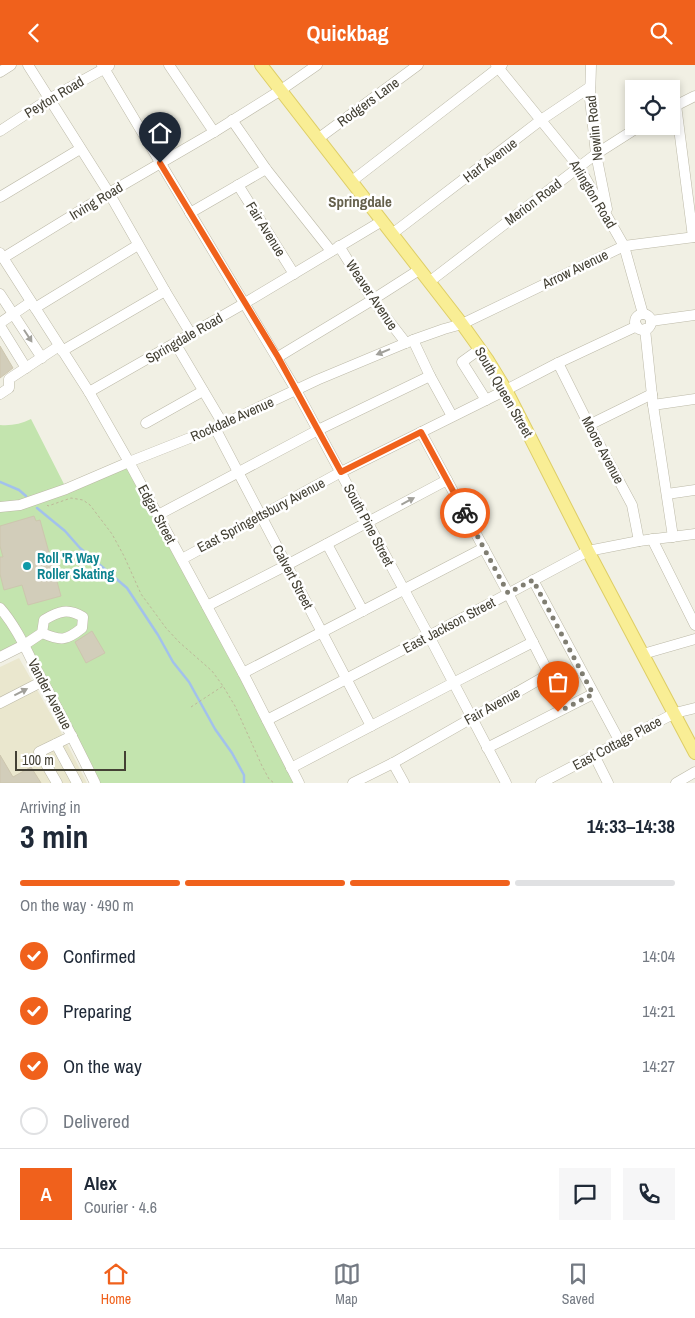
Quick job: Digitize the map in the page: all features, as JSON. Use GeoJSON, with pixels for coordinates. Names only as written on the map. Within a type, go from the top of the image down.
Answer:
{"type":"FeatureCollection","features":[{"type":"Feature","properties":{"kind":"main road","name":"South Queen Street"},"geometry":{"type":"LineString","coordinates":[[261,65],[462,324],[506,390],[588,551],[695,753]]}},
{"type":"Feature","properties":{"kind":"street"},"geometry":{"type":"LineString","coordinates":[[0,72],[11,65]]}},
{"type":"Feature","properties":{"kind":"street"},"geometry":{"type":"LineString","coordinates":[[28,65],[109,193],[191,334]]}},
{"type":"Feature","properties":{"kind":"street"},"geometry":{"type":"LineString","coordinates":[[169,65],[214,132]]}},
{"type":"Feature","properties":{"kind":"street","name":"Irving Road"},"geometry":{"type":"LineString","coordinates":[[2,256],[214,132],[317,65]]}},
{"type":"Feature","properties":{"kind":"street","name":"Rodgers Lane"},"geometry":{"type":"LineString","coordinates":[[318,138],[418,65]]}},
{"type":"Feature","properties":{"kind":"street","name":"Newlin Road"},"geometry":{"type":"LineString","coordinates":[[591,65],[590,87],[596,154],[609,219]]}},
{"type":"Feature","properties":{"kind":"street","name":"Peyton Road"},"geometry":{"type":"LineString","coordinates":[[0,131],[105,66]]}},
{"type":"Feature","properties":{"kind":"street","name":"South Pine Street"},"geometry":{"type":"LineString","coordinates":[[105,66],[160,163],[296,389],[506,783]]}},
{"type":"Feature","properties":{"kind":"street"},"geometry":{"type":"LineString","coordinates":[[352,181],[499,66]]}},
{"type":"Feature","properties":{"kind":"street","name":"Arlington Road"},"geometry":{"type":"LineString","coordinates":[[499,66],[541,121],[580,167],[624,246],[643,314],[649,317],[644,326]]}},
{"type":"Feature","properties":{"kind":"street","name":"Hart Avenue"},"geometry":{"type":"LineString","coordinates":[[392,234],[541,121],[590,87]]}},
{"type":"Feature","properties":{"kind":"street"},"geometry":{"type":"LineString","coordinates":[[680,103],[695,96]]}},
{"type":"Feature","properties":{"kind":"street","name":"Weaver Avenue"},"geometry":{"type":"LineString","coordinates":[[232,120],[266,169],[335,249],[372,299],[409,342],[452,416]]}},
{"type":"Feature","properties":{"kind":"street","name":"Merion Road"},"geometry":{"type":"LineString","coordinates":[[429,282],[596,154],[626,135]]}},
{"type":"Feature","properties":{"kind":"street"},"geometry":{"type":"LineString","coordinates":[[678,135],[694,237]]}},
{"type":"Feature","properties":{"kind":"street"},"geometry":{"type":"LineString","coordinates":[[0,197],[80,149]]}},
{"type":"Feature","properties":{"kind":"street"},"geometry":{"type":"LineString","coordinates":[[190,213],[266,169]]}},
{"type":"Feature","properties":{"kind":"street","name":"Fair Avenue"},"geometry":{"type":"LineString","coordinates":[[238,185],[294,273]]}},
{"type":"Feature","properties":{"kind":"street","name":"Springdale Road"},"geometry":{"type":"LineString","coordinates":[[89,392],[245,303],[382,221]]}},
{"type":"Feature","properties":{"kind":"street","name":"Arrow Avenue"},"geometry":{"type":"LineString","coordinates":[[462,324],[624,246],[694,237]]}},
{"type":"Feature","properties":{"kind":"street"},"geometry":{"type":"LineString","coordinates":[[26,368],[0,324],[13,313],[33,305],[138,245]]}},
{"type":"Feature","properties":{"kind":"street","name":"Edgar Street"},"geometry":{"type":"LineString","coordinates":[[2,256],[89,392],[129,462],[243,673],[299,783]]}},
{"type":"Feature","properties":{"kind":"street"},"geometry":{"type":"LineString","coordinates":[[278,357],[419,270]]}},
{"type":"Feature","properties":{"kind":"street"},"geometry":{"type":"LineString","coordinates":[[0,394],[9,388],[9,379],[42,358],[165,291]]}},
{"type":"Feature","properties":{"kind":"street"},"geometry":{"type":"LineString","coordinates":[[0,294],[42,358]]}},
{"type":"Feature","properties":{"kind":"street","name":"East Springettsbury Avenue"},"geometry":{"type":"LineString","coordinates":[[182,559],[341,472],[558,363],[644,326],[695,315]]}},
{"type":"Feature","properties":{"kind":"street","name":"Rockdale Avenue"},"geometry":{"type":"LineString","coordinates":[[0,507],[20,505],[66,489],[219,426],[296,389],[409,342],[462,324]]}},
{"type":"Feature","properties":{"kind":"street"},"geometry":{"type":"LineString","coordinates":[[644,326],[673,537]]}},
{"type":"Feature","properties":{"kind":"street","name":"Calvert Street"},"geometry":{"type":"LineString","coordinates":[[175,343],[203,391],[238,473],[371,726]]}},
{"type":"Feature","properties":{"kind":"street"},"geometry":{"type":"LineString","coordinates":[[480,349],[462,362],[486,400]]}},
{"type":"Feature","properties":{"kind":"street","name":"Moore Avenue"},"geometry":{"type":"LineString","coordinates":[[558,363],[632,505],[639,541]]}},
{"type":"Feature","properties":{"kind":"street"},"geometry":{"type":"LineString","coordinates":[[158,515],[318,430],[430,376]]}},
{"type":"Feature","properties":{"kind":"street"},"geometry":{"type":"LineString","coordinates":[[146,423],[203,391]]}},
{"type":"Feature","properties":{"kind":"street"},"geometry":{"type":"LineString","coordinates":[[589,425],[652,394]]}},
{"type":"Feature","properties":{"kind":"street"},"geometry":{"type":"LineString","coordinates":[[654,405],[695,399]]}},
{"type":"Feature","properties":{"kind":"street","name":"Fair Avenue"},"geometry":{"type":"LineString","coordinates":[[353,783],[393,763],[549,674],[508,593],[421,432]]}},
{"type":"Feature","properties":{"kind":"street"},"geometry":{"type":"LineString","coordinates":[[207,606],[448,480]]}},
{"type":"Feature","properties":{"kind":"street"},"geometry":{"type":"LineString","coordinates":[[666,494],[695,490]]}},
{"type":"Feature","properties":{"kind":"street","name":"East Jackson Street"},"geometry":{"type":"LineString","coordinates":[[267,720],[588,551],[639,541],[695,534]]}},
{"type":"Feature","properties":{"kind":"street"},"geometry":{"type":"LineString","coordinates":[[652,539],[695,625]]}},
{"type":"Feature","properties":{"kind":"street"},"geometry":{"type":"LineString","coordinates":[[327,544],[363,611]]}},
{"type":"Feature","properties":{"kind":"street"},"geometry":{"type":"LineString","coordinates":[[243,673],[484,548]]}},
{"type":"Feature","properties":{"kind":"street"},"geometry":{"type":"LineString","coordinates":[[533,580],[620,742]]}},
{"type":"Feature","properties":{"kind":"street","name":"Vander Avenue"},"geometry":{"type":"LineString","coordinates":[[0,608],[24,645],[95,783]]}},
{"type":"Feature","properties":{"kind":"street"},"geometry":{"type":"LineString","coordinates":[[0,657],[42,633]]}},
{"type":"Feature","properties":{"kind":"street"},"geometry":{"type":"LineString","coordinates":[[643,654],[695,639]]}},
{"type":"Feature","properties":{"kind":"street"},"geometry":{"type":"LineString","coordinates":[[291,768],[533,642]]}},
{"type":"Feature","properties":{"kind":"street"},"geometry":{"type":"LineString","coordinates":[[0,703],[43,681]]}},
{"type":"Feature","properties":{"kind":"street"},"geometry":{"type":"LineString","coordinates":[[487,748],[593,694]]}},
{"type":"Feature","properties":{"kind":"street","name":"East Cottage Place"},"geometry":{"type":"LineString","coordinates":[[541,783],[675,713],[695,708]]}},
{"type":"Feature","properties":{"kind":"street"},"geometry":{"type":"LineString","coordinates":[[57,783],[39,752],[72,736]]}},
{"type":"Feature","properties":{"kind":"street"},"geometry":{"type":"LineString","coordinates":[[56,744],[77,783]]}},
{"type":"Feature","properties":{"kind":"street"},"geometry":{"type":"LineString","coordinates":[[594,755],[608,783]]}},
{"type":"Feature","properties":{"kind":"street"},"geometry":{"type":"LineString","coordinates":[[393,763],[404,783]]}},
{"type":"Feature","properties":{"kind":"street"},"geometry":{"type":"LineString","coordinates":[[676,783],[695,772]]}},
{"type":"Feature","properties":{"kind":"path"},"geometry":{"type":"LineString","coordinates":[[39,498],[48,506],[71,498],[83,500],[90,505],[112,534],[141,594],[166,628],[212,671],[223,686],[235,706],[262,766],[269,779],[274,783]]}},
{"type":"Feature","properties":{"kind":"path"},"geometry":{"type":"LineString","coordinates":[[191,707],[223,686]]}},
{"type":"Feature","properties":{"kind":"shaded area"},"geometry":{"type":"Polygon","coordinates":[[[19,658],[61,732],[87,783],[0,783],[0,667],[19,658]]]}},
{"type":"Feature","properties":{"kind":"green space"},"geometry":{"type":"Polygon","coordinates":[[[31,419],[66,488],[129,462],[299,783],[95,783],[24,646],[0,657],[0,425],[16,424],[31,419]]]}},
{"type":"Feature","properties":{"kind":"building"},"geometry":{"type":"Polygon","coordinates":[[[0,346],[13,368],[0,378],[0,346]]]}},
{"type":"Feature","properties":{"kind":"building","name":"Roll 'R Way Roller Skating"},"geometry":{"type":"Polygon","coordinates":[[[34,516],[36,521],[40,520],[61,596],[28,605],[22,585],[4,590],[0,574],[0,557],[3,557],[0,546],[0,526],[34,516]]]}},
{"type":"Feature","properties":{"kind":"building"},"geometry":{"type":"Polygon","coordinates":[[[92,631],[105,653],[86,663],[75,642],[92,631]]]}},
{"type":"Feature","properties":{"kind":"building"},"geometry":{"type":"Polygon","coordinates":[[[0,755],[13,777],[31,767],[41,783],[0,783],[0,755]]]}},
{"type":"Feature","properties":{"kind":"waterway"},"geometry":{"type":"LineString","coordinates":[[0,482],[19,490],[26,496]]}},
{"type":"Feature","properties":{"kind":"waterway"},"geometry":{"type":"LineString","coordinates":[[37,508],[127,588],[158,635],[173,662],[189,682],[215,729],[232,753],[244,775],[244,783]]}},
{"type":"Feature","properties":{"kind":"way so far"},"geometry":{"type":"LineString","coordinates":[[465,513],[508,593],[533,580],[593,694],[558,712]]}},
{"type":"Feature","properties":{"kind":"place","name":"Roll 'R Way Roller Skating"},"geometry":{"type":"Point","coordinates":[27,566]}},
{"type":"Feature","properties":{"kind":"district","name":"Springdale"},"geometry":{"type":"Point","coordinates":[360,202]}},
{"type":"Feature","properties":{"kind":"route"},"geometry":{"type":"LineString","coordinates":[[160,163],[278,357],[341,472],[421,432],[465,513]]}}]}
